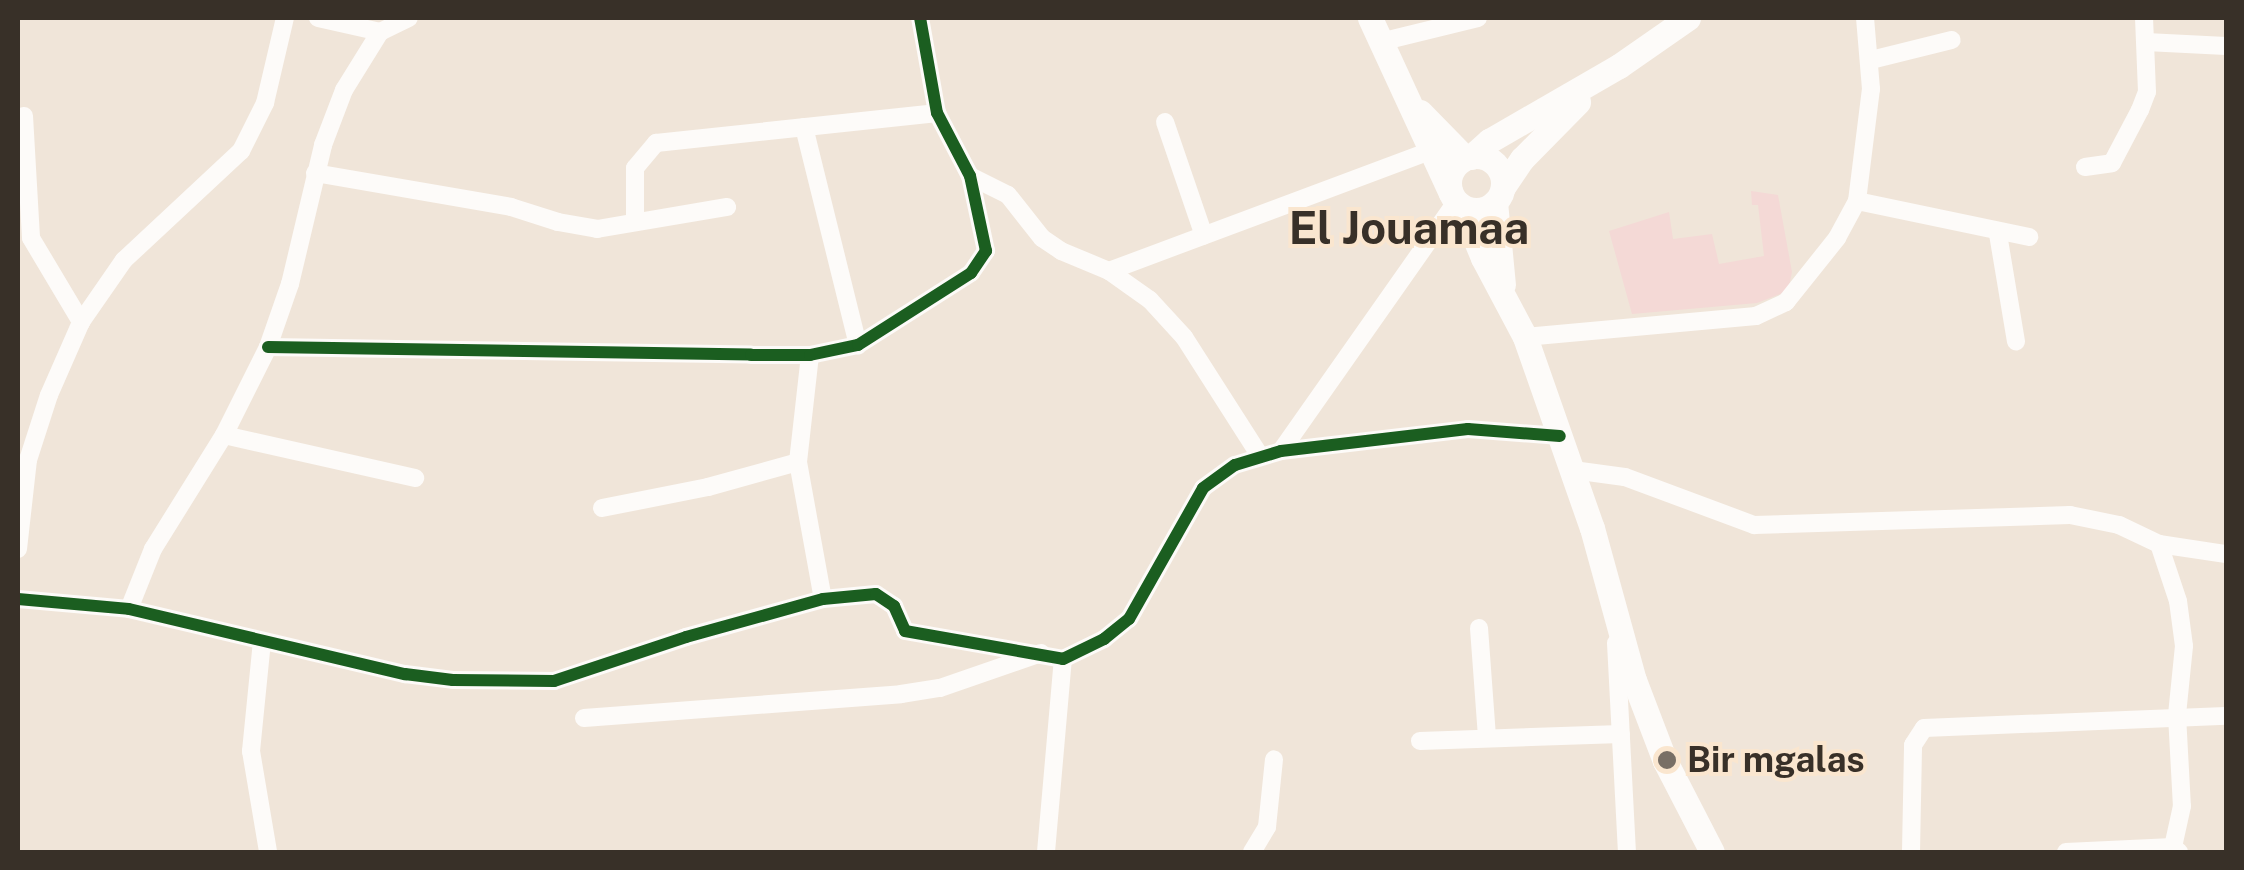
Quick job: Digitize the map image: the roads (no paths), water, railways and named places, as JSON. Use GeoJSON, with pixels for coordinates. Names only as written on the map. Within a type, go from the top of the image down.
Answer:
{"type":"FeatureCollection","features":[{"type":"Feature","properties":{"kind":"main road"},"geometry":{"type":"LineString","coordinates":[[1370,18],[1430,152],[1525,337],[1573,470],[1665,761],[1712,852]]}},
{"type":"Feature","properties":{"kind":"main road"},"geometry":{"type":"LineString","coordinates":[[1456,200],[1452,172],[1489,141],[1619,66],[1688,18]]}},
{"type":"Feature","properties":{"kind":"main road"},"geometry":{"type":"LineString","coordinates":[[1456,200],[1479,210],[1499,195],[1558,120],[1619,66]]}},
{"type":"Feature","properties":{"kind":"main road"},"geometry":{"type":"LineString","coordinates":[[1405,97],[1468,158],[1490,160],[1502,176],[1499,195],[1503,290]]}},
{"type":"Feature","properties":{"kind":"street"},"geometry":{"type":"LineString","coordinates":[[18,549],[23,463],[81,322],[124,260],[240,151],[264,102],[285,18]]}},
{"type":"Feature","properties":{"kind":"street"},"geometry":{"type":"LineString","coordinates":[[318,18],[380,32]]}},
{"type":"Feature","properties":{"kind":"street"},"geometry":{"type":"LineString","coordinates":[[129,610],[154,549],[224,435],[268,347],[290,284],[315,172],[344,90],[380,32],[409,18]]}},
{"type":"Feature","properties":{"kind":"street"},"geometry":{"type":"LineString","coordinates":[[268,347],[810,355],[858,345],[971,274],[984,257],[970,176],[937,113],[920,18]]}},
{"type":"Feature","properties":{"kind":"street"},"geometry":{"type":"LineString","coordinates":[[1380,42],[1478,18]]}},
{"type":"Feature","properties":{"kind":"street"},"geometry":{"type":"LineString","coordinates":[[1525,337],[1772,311],[1795,292],[1857,201],[1871,60],[1865,18]]}},
{"type":"Feature","properties":{"kind":"street"},"geometry":{"type":"LineString","coordinates":[[2085,167],[2112,163],[2140,110],[2146,92],[2144,18]]}},
{"type":"Feature","properties":{"kind":"street"},"geometry":{"type":"LineString","coordinates":[[1871,60],[1952,40]]}},
{"type":"Feature","properties":{"kind":"street"},"geometry":{"type":"LineString","coordinates":[[2146,42],[2226,46]]}},
{"type":"Feature","properties":{"kind":"street"},"geometry":{"type":"LineString","coordinates":[[635,221],[635,168],[656,143],[937,113]]}},
{"type":"Feature","properties":{"kind":"street"},"geometry":{"type":"LineString","coordinates":[[24,116],[24,240],[81,322]]}},
{"type":"Feature","properties":{"kind":"street"},"geometry":{"type":"LineString","coordinates":[[1165,122],[1204,236]]}},
{"type":"Feature","properties":{"kind":"street"},"geometry":{"type":"LineString","coordinates":[[804,127],[858,345]]}},
{"type":"Feature","properties":{"kind":"street"},"geometry":{"type":"LineString","coordinates":[[1109,271],[1430,152]]}},
{"type":"Feature","properties":{"kind":"street"},"geometry":{"type":"LineString","coordinates":[[315,172],[511,206],[558,222],[596,228],[727,207]]}},
{"type":"Feature","properties":{"kind":"street"},"geometry":{"type":"LineString","coordinates":[[970,176],[1008,195],[1042,238],[1061,252],[1109,271],[1150,300],[1184,336],[1260,456]]}},
{"type":"Feature","properties":{"kind":"street"},"geometry":{"type":"LineString","coordinates":[[1282,451],[1456,200]]}},
{"type":"Feature","properties":{"kind":"street"},"geometry":{"type":"LineString","coordinates":[[1857,201],[1998,234],[2029,237]]}},
{"type":"Feature","properties":{"kind":"street"},"geometry":{"type":"LineString","coordinates":[[1998,234],[2016,342]]}},
{"type":"Feature","properties":{"kind":"street"},"geometry":{"type":"LineString","coordinates":[[810,355],[798,462],[823,599]]}},
{"type":"Feature","properties":{"kind":"street"},"geometry":{"type":"LineString","coordinates":[[18,599],[129,610],[406,674],[514,683],[554,682],[823,599],[876,594],[894,606],[905,631],[1044,652],[1064,659],[1104,639],[1129,619],[1203,488],[1235,465],[1282,451],[1468,429],[1560,436]]}},
{"type":"Feature","properties":{"kind":"street"},"geometry":{"type":"LineString","coordinates":[[224,435],[415,478]]}},
{"type":"Feature","properties":{"kind":"street"},"geometry":{"type":"LineString","coordinates":[[602,508],[708,487],[798,462]]}},
{"type":"Feature","properties":{"kind":"street"},"geometry":{"type":"LineString","coordinates":[[1573,470],[1625,478],[1754,525],[2070,515],[2120,525],[2160,544],[2226,554]]}},
{"type":"Feature","properties":{"kind":"street"},"geometry":{"type":"LineString","coordinates":[[2066,852],[2176,850],[2182,806],[2177,714],[2184,646],[2178,601],[2160,544]]}},
{"type":"Feature","properties":{"kind":"street"},"geometry":{"type":"LineString","coordinates":[[1615,612],[1626,852]]}},
{"type":"Feature","properties":{"kind":"street"},"geometry":{"type":"LineString","coordinates":[[1479,628],[1487,737]]}},
{"type":"Feature","properties":{"kind":"street"},"geometry":{"type":"LineString","coordinates":[[262,641],[251,751],[268,852]]}},
{"type":"Feature","properties":{"kind":"street"},"geometry":{"type":"LineString","coordinates":[[584,718],[901,694],[940,688],[1044,652]]}},
{"type":"Feature","properties":{"kind":"street"},"geometry":{"type":"LineString","coordinates":[[1046,852],[1064,659]]}},
{"type":"Feature","properties":{"kind":"street"},"geometry":{"type":"LineString","coordinates":[[1911,852],[1913,745],[1924,728],[2177,714],[2226,716]]}},
{"type":"Feature","properties":{"kind":"street"},"geometry":{"type":"LineString","coordinates":[[1420,741],[1620,734]]}},
{"type":"Feature","properties":{"kind":"street"},"geometry":{"type":"LineString","coordinates":[[1252,852],[1267,827],[1274,759]]}},
{"type":"Feature","properties":{"kind":"place","name":"Bir mgalas"},"geometry":{"type":"Point","coordinates":[1667,760]}},
{"type":"Feature","properties":{"kind":"district","name":"El Jouamaa"},"geometry":{"type":"Point","coordinates":[1409,228]}}]}
